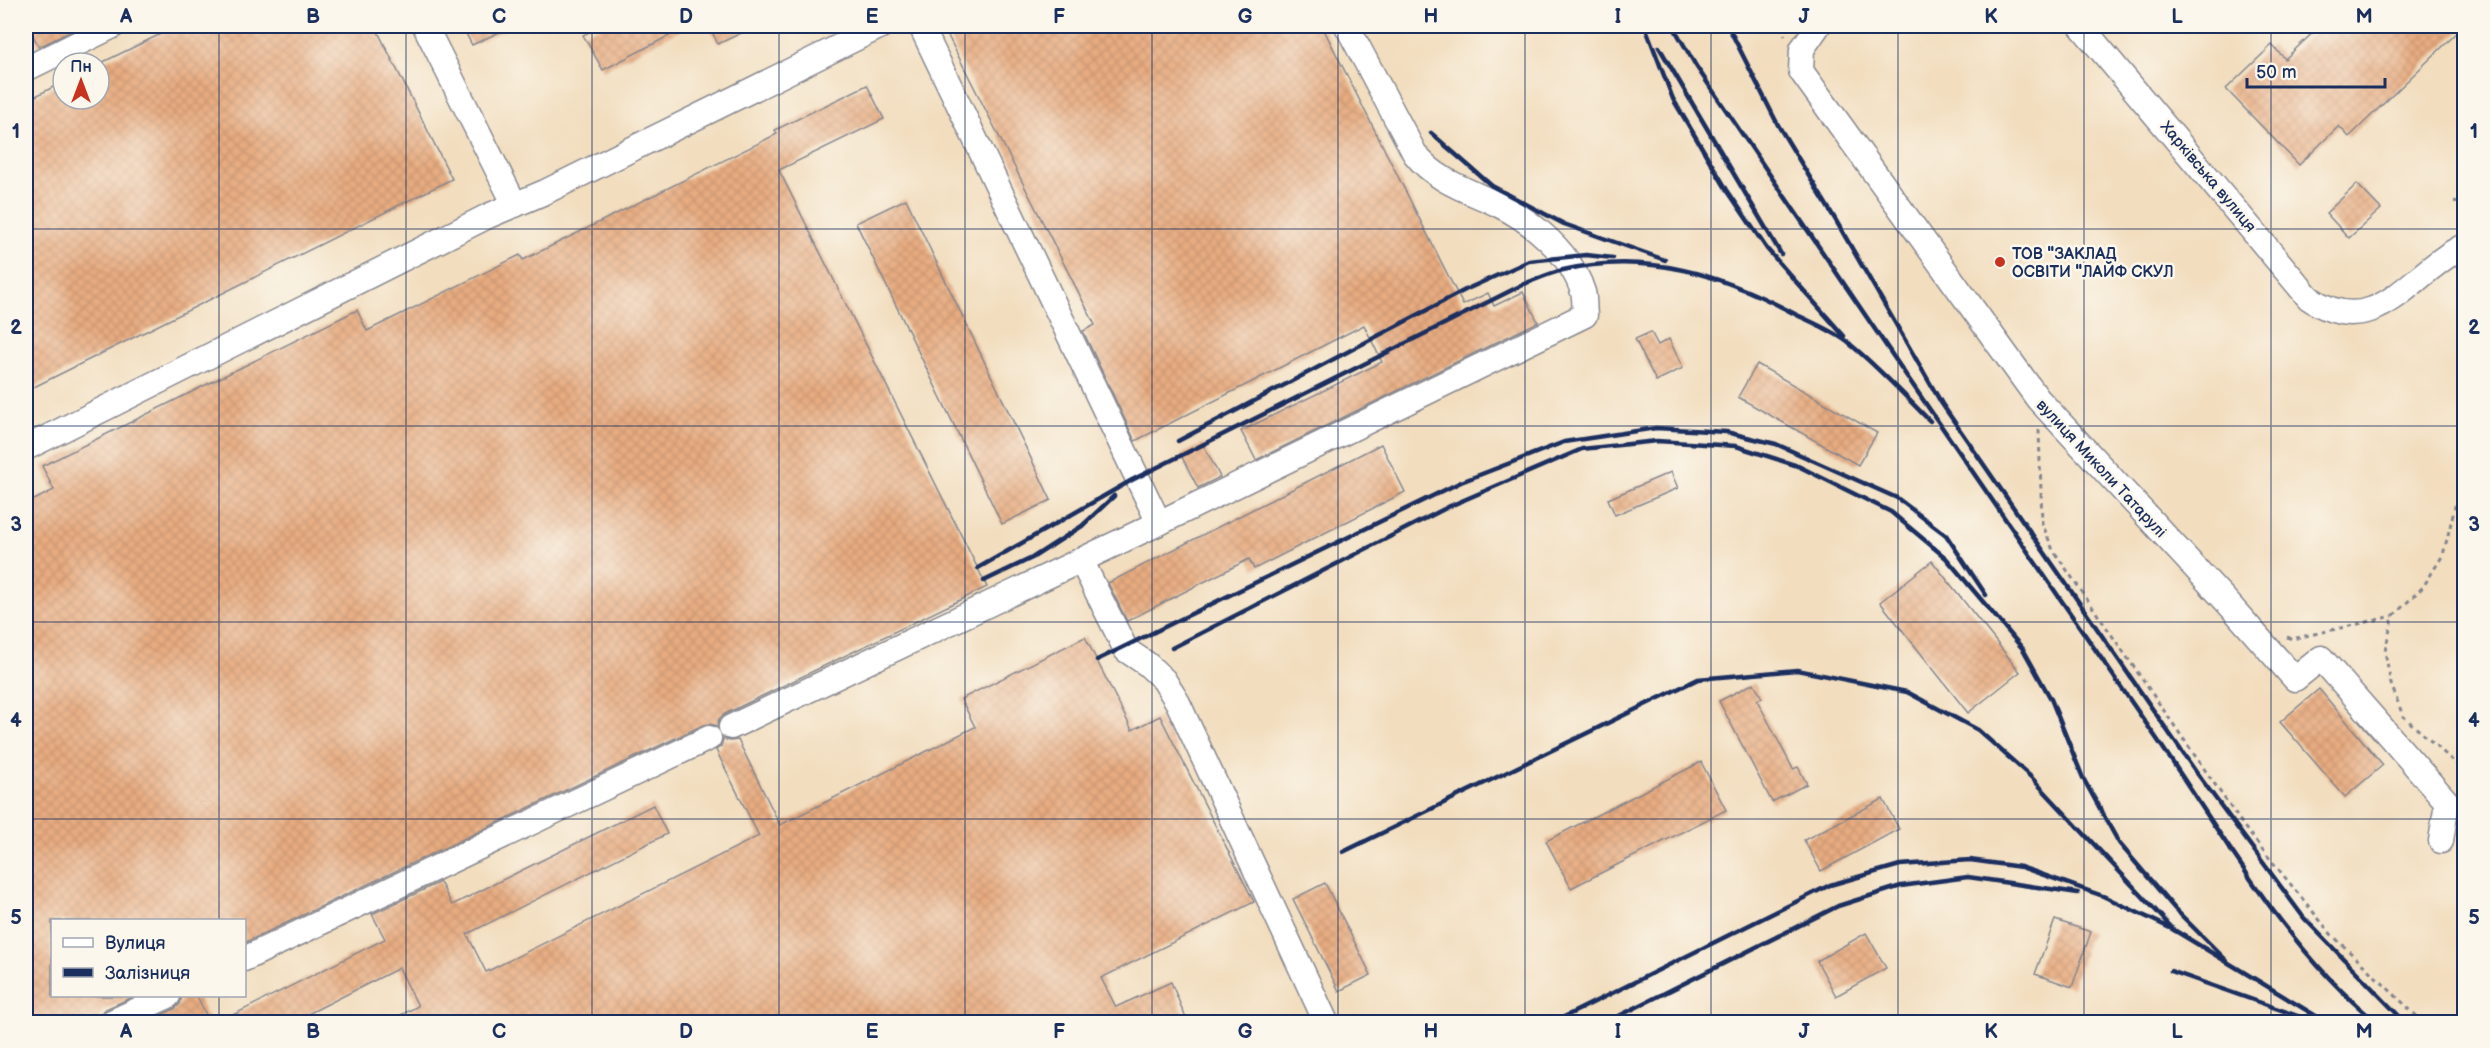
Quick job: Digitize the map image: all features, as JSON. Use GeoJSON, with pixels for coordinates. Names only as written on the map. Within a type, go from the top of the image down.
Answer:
{"type":"FeatureCollection","features":[{"type":"Feature","properties":{"kind":"street"},"geometry":{"type":"LineString","coordinates":[[26,69],[113,26]]}},
{"type":"Feature","properties":{"kind":"street"},"geometry":{"type":"LineString","coordinates":[[424,26],[515,205]]}},
{"type":"Feature","properties":{"kind":"street"},"geometry":{"type":"LineString","coordinates":[[26,448],[881,26]]}},
{"type":"Feature","properties":{"kind":"street"},"geometry":{"type":"LineString","coordinates":[[921,26],[1159,523]]}},
{"type":"Feature","properties":{"kind":"street"},"geometry":{"type":"LineString","coordinates":[[731,727],[1159,523],[1585,315],[1584,294],[1573,270],[1544,236],[1522,218],[1456,187],[1424,167],[1414,154],[1347,26]]}},
{"type":"Feature","properties":{"kind":"street","name":"вулиця Миколи Татарулі"},"geometry":{"type":"LineString","coordinates":[[1818,26],[1802,49],[1801,71],[2038,399],[2226,601],[2295,679],[2321,658],[2447,802],[2441,841]]}},
{"type":"Feature","properties":{"kind":"street","name":"Харківська вулиця"},"geometry":{"type":"LineString","coordinates":[[2081,26],[2309,298],[2326,309],[2345,314],[2366,312],[2384,303],[2464,246]]}},
{"type":"Feature","properties":{"kind":"street"},"geometry":{"type":"LineString","coordinates":[[1081,560],[1126,650],[1148,664],[1164,680],[1178,703],[1326,1023]]}},
{"type":"Feature","properties":{"kind":"street"},"geometry":{"type":"LineString","coordinates":[[246,958],[709,738]]}},
{"type":"Feature","properties":{"kind":"street"},"geometry":{"type":"LineString","coordinates":[[112,1023],[166,997]]}},
{"type":"Feature","properties":{"kind":"path"},"geometry":{"type":"LineString","coordinates":[[2454,201],[2464,204]]}},
{"type":"Feature","properties":{"kind":"path"},"geometry":{"type":"LineString","coordinates":[[2038,399],[2042,523],[2053,550],[2246,828],[2331,934],[2423,1023]]}},
{"type":"Feature","properties":{"kind":"path"},"geometry":{"type":"LineString","coordinates":[[2283,636],[2292,639],[2393,616],[2423,587],[2443,555],[2464,470]]}},
{"type":"Feature","properties":{"kind":"path"},"geometry":{"type":"LineString","coordinates":[[2393,616],[2385,651],[2391,684],[2403,716],[2464,771]]}},
{"type":"Feature","properties":{"kind":"path"},"geometry":{"type":"LineString","coordinates":[[2464,930],[2461,952],[2464,998]]}},
{"type":"Feature","properties":{"kind":"building"},"geometry":{"type":"Polygon","coordinates":[[[28,26],[82,26],[39,47],[28,26]]]}},
{"type":"Feature","properties":{"kind":"building"},"geometry":{"type":"Polygon","coordinates":[[[177,26],[375,26],[452,179],[26,391],[26,101],[51,88],[51,111],[111,111],[111,58],[177,26]]]}},
{"type":"Feature","properties":{"kind":"building"},"geometry":{"type":"Polygon","coordinates":[[[462,26],[512,26],[472,45],[462,26]]]}},
{"type":"Feature","properties":{"kind":"building"},"geometry":{"type":"Polygon","coordinates":[[[601,26],[688,26],[603,70],[583,35],[601,26]]]}},
{"type":"Feature","properties":{"kind":"building"},"geometry":{"type":"Polygon","coordinates":[[[709,26],[756,26],[718,44],[709,26]]]}},
{"type":"Feature","properties":{"kind":"building"},"geometry":{"type":"Polygon","coordinates":[[[943,26],[1322,26],[1463,305],[1488,293],[1494,306],[1523,292],[1538,322],[1256,460],[1241,431],[1382,362],[1364,325],[1135,441],[1083,331],[1095,325],[943,26]]]}},
{"type":"Feature","properties":{"kind":"building"},"geometry":{"type":"Polygon","coordinates":[[[2320,26],[2464,26],[2349,137],[2339,126],[2299,165],[2226,89],[2272,45],[2285,59],[2320,26]]]}},
{"type":"Feature","properties":{"kind":"building"},"geometry":{"type":"Polygon","coordinates":[[[867,85],[884,119],[779,170],[987,587],[725,714],[719,719],[717,726],[703,725],[246,942],[246,919],[51,919],[51,997],[133,997],[106,1009],[100,1014],[98,1023],[26,1023],[26,504],[54,490],[42,466],[357,310],[367,331],[520,255],[523,260],[777,134],[775,130],[867,85]]]}},
{"type":"Feature","properties":{"kind":"building"},"geometry":{"type":"Polygon","coordinates":[[[2357,184],[2381,209],[2349,238],[2326,213],[2357,184]]]}},
{"type":"Feature","properties":{"kind":"building"},"geometry":{"type":"Polygon","coordinates":[[[906,199],[1051,500],[1002,524],[856,223],[906,199]]]}},
{"type":"Feature","properties":{"kind":"building"},"geometry":{"type":"Polygon","coordinates":[[[1651,332],[1658,345],[1669,339],[1683,368],[1656,381],[1635,339],[1651,332]]]}},
{"type":"Feature","properties":{"kind":"building"},"geometry":{"type":"Polygon","coordinates":[[[1757,364],[1877,433],[1858,465],[1738,397],[1757,364]]]}},
{"type":"Feature","properties":{"kind":"building"},"geometry":{"type":"Polygon","coordinates":[[[1203,444],[1220,477],[1198,488],[1181,455],[1203,444]]]}},
{"type":"Feature","properties":{"kind":"building"},"geometry":{"type":"Polygon","coordinates":[[[1381,444],[1405,492],[1254,569],[1249,559],[1127,621],[1108,583],[1381,444]]]}},
{"type":"Feature","properties":{"kind":"building"},"geometry":{"type":"Polygon","coordinates":[[[1671,472],[1678,488],[1615,515],[1608,499],[1671,472]]]}},
{"type":"Feature","properties":{"kind":"building"},"geometry":{"type":"Polygon","coordinates":[[[1932,561],[2020,672],[1968,713],[1880,602],[1932,561]]]}},
{"type":"Feature","properties":{"kind":"building"},"geometry":{"type":"Polygon","coordinates":[[[1085,637],[1132,730],[1160,716],[1254,902],[1101,978],[1116,1007],[1171,982],[1188,1023],[386,1023],[418,1006],[399,968],[290,1023],[217,1023],[385,939],[372,914],[440,882],[452,905],[653,805],[667,834],[467,934],[486,972],[759,836],[716,750],[721,746],[723,739],[738,740],[780,825],[975,727],[961,699],[1085,637]]]}},
{"type":"Feature","properties":{"kind":"building"},"geometry":{"type":"Polygon","coordinates":[[[1754,683],[1762,698],[1757,700],[1793,769],[1798,767],[1807,784],[1772,802],[1719,701],[1754,683]]]}},
{"type":"Feature","properties":{"kind":"building"},"geometry":{"type":"Polygon","coordinates":[[[2319,689],[2383,765],[2345,797],[2280,722],[2319,689]]]}},
{"type":"Feature","properties":{"kind":"building"},"geometry":{"type":"Polygon","coordinates":[[[1701,762],[1726,810],[1571,888],[1546,841],[1701,762]]]}},
{"type":"Feature","properties":{"kind":"building"},"geometry":{"type":"Polygon","coordinates":[[[1883,799],[1899,829],[1821,871],[1804,840],[1883,799]]]}},
{"type":"Feature","properties":{"kind":"building"},"geometry":{"type":"Polygon","coordinates":[[[1325,883],[1371,975],[1339,991],[1293,899],[1325,883]]]}},
{"type":"Feature","properties":{"kind":"building"},"geometry":{"type":"Polygon","coordinates":[[[2055,920],[2091,932],[2072,987],[2035,974],[2055,920]]]}},
{"type":"Feature","properties":{"kind":"building"},"geometry":{"type":"Polygon","coordinates":[[[1866,933],[1886,968],[1836,996],[1817,961],[1866,933]]]}},
{"type":"Feature","properties":{"kind":"building"},"geometry":{"type":"Polygon","coordinates":[[[182,997],[197,997],[210,1023],[145,1023],[174,1009],[180,1004],[182,997]]]}},
{"type":"Feature","properties":{"kind":"railway"},"geometry":{"type":"LineString","coordinates":[[1645,26],[1673,99],[1727,190],[1767,249],[1844,336]]}},
{"type":"Feature","properties":{"kind":"railway"},"geometry":{"type":"LineString","coordinates":[[1673,26],[1696,66],[1752,149],[2254,884],[2311,959],[2376,1022]]}},
{"type":"Feature","properties":{"kind":"railway"},"geometry":{"type":"LineString","coordinates":[[1728,26],[1778,125],[1942,404],[2196,772],[2304,918],[2405,1022]]}},
{"type":"Feature","properties":{"kind":"railway"},"geometry":{"type":"LineString","coordinates":[[1659,47],[1781,254]]}},
{"type":"Feature","properties":{"kind":"railway"},"geometry":{"type":"LineString","coordinates":[[1431,133],[1492,186],[1564,224],[1665,260]]}},
{"type":"Feature","properties":{"kind":"railway"},"geometry":{"type":"LineString","coordinates":[[1178,441],[1467,289],[1529,261],[1586,255],[1613,258]]}},
{"type":"Feature","properties":{"kind":"railway"},"geometry":{"type":"LineString","coordinates":[[978,568],[1132,480],[1524,284],[1558,271],[1594,265],[1624,263],[1683,270],[1711,277],[1767,300],[1845,340],[1930,421]]}},
{"type":"Feature","properties":{"kind":"railway"},"geometry":{"type":"LineString","coordinates":[[1097,660],[1461,482],[1564,442],[1656,428],[1726,432],[1776,444],[1897,498],[1946,535],[1986,595]]}},
{"type":"Feature","properties":{"kind":"railway"},"geometry":{"type":"LineString","coordinates":[[1172,648],[1450,506],[1582,449],[1657,441],[1736,446],[1798,466],[1891,512],[1946,558],[2023,649],[2051,699],[2083,778],[2119,843],[2175,909],[2227,961]]}},
{"type":"Feature","properties":{"kind":"railway"},"geometry":{"type":"LineString","coordinates":[[984,581],[1032,558],[1082,526],[1114,496]]}},
{"type":"Feature","properties":{"kind":"railway"},"geometry":{"type":"LineString","coordinates":[[1343,852],[1698,679],[1797,670],[1907,692],[1978,730],[2031,777],[2174,930]]}},
{"type":"Feature","properties":{"kind":"railway"},"geometry":{"type":"LineString","coordinates":[[1554,1022],[1830,885],[1900,865],[1970,860],[2021,867],[2103,896],[2174,930],[2326,1022]]}},
{"type":"Feature","properties":{"kind":"railway"},"geometry":{"type":"LineString","coordinates":[[1607,1022],[1838,906],[1901,886],[1968,877],[2078,893]]}},
{"type":"Feature","properties":{"kind":"railway"},"geometry":{"type":"LineString","coordinates":[[2171,971],[2312,1021]]}},
{"type":"Feature","properties":{"kind":"place","name":"ТОВ \"ЗАКЛАД ОСВІТИ \"ЛАЙФ СКУЛ"},"geometry":{"type":"Point","coordinates":[2000,262]}}]}
